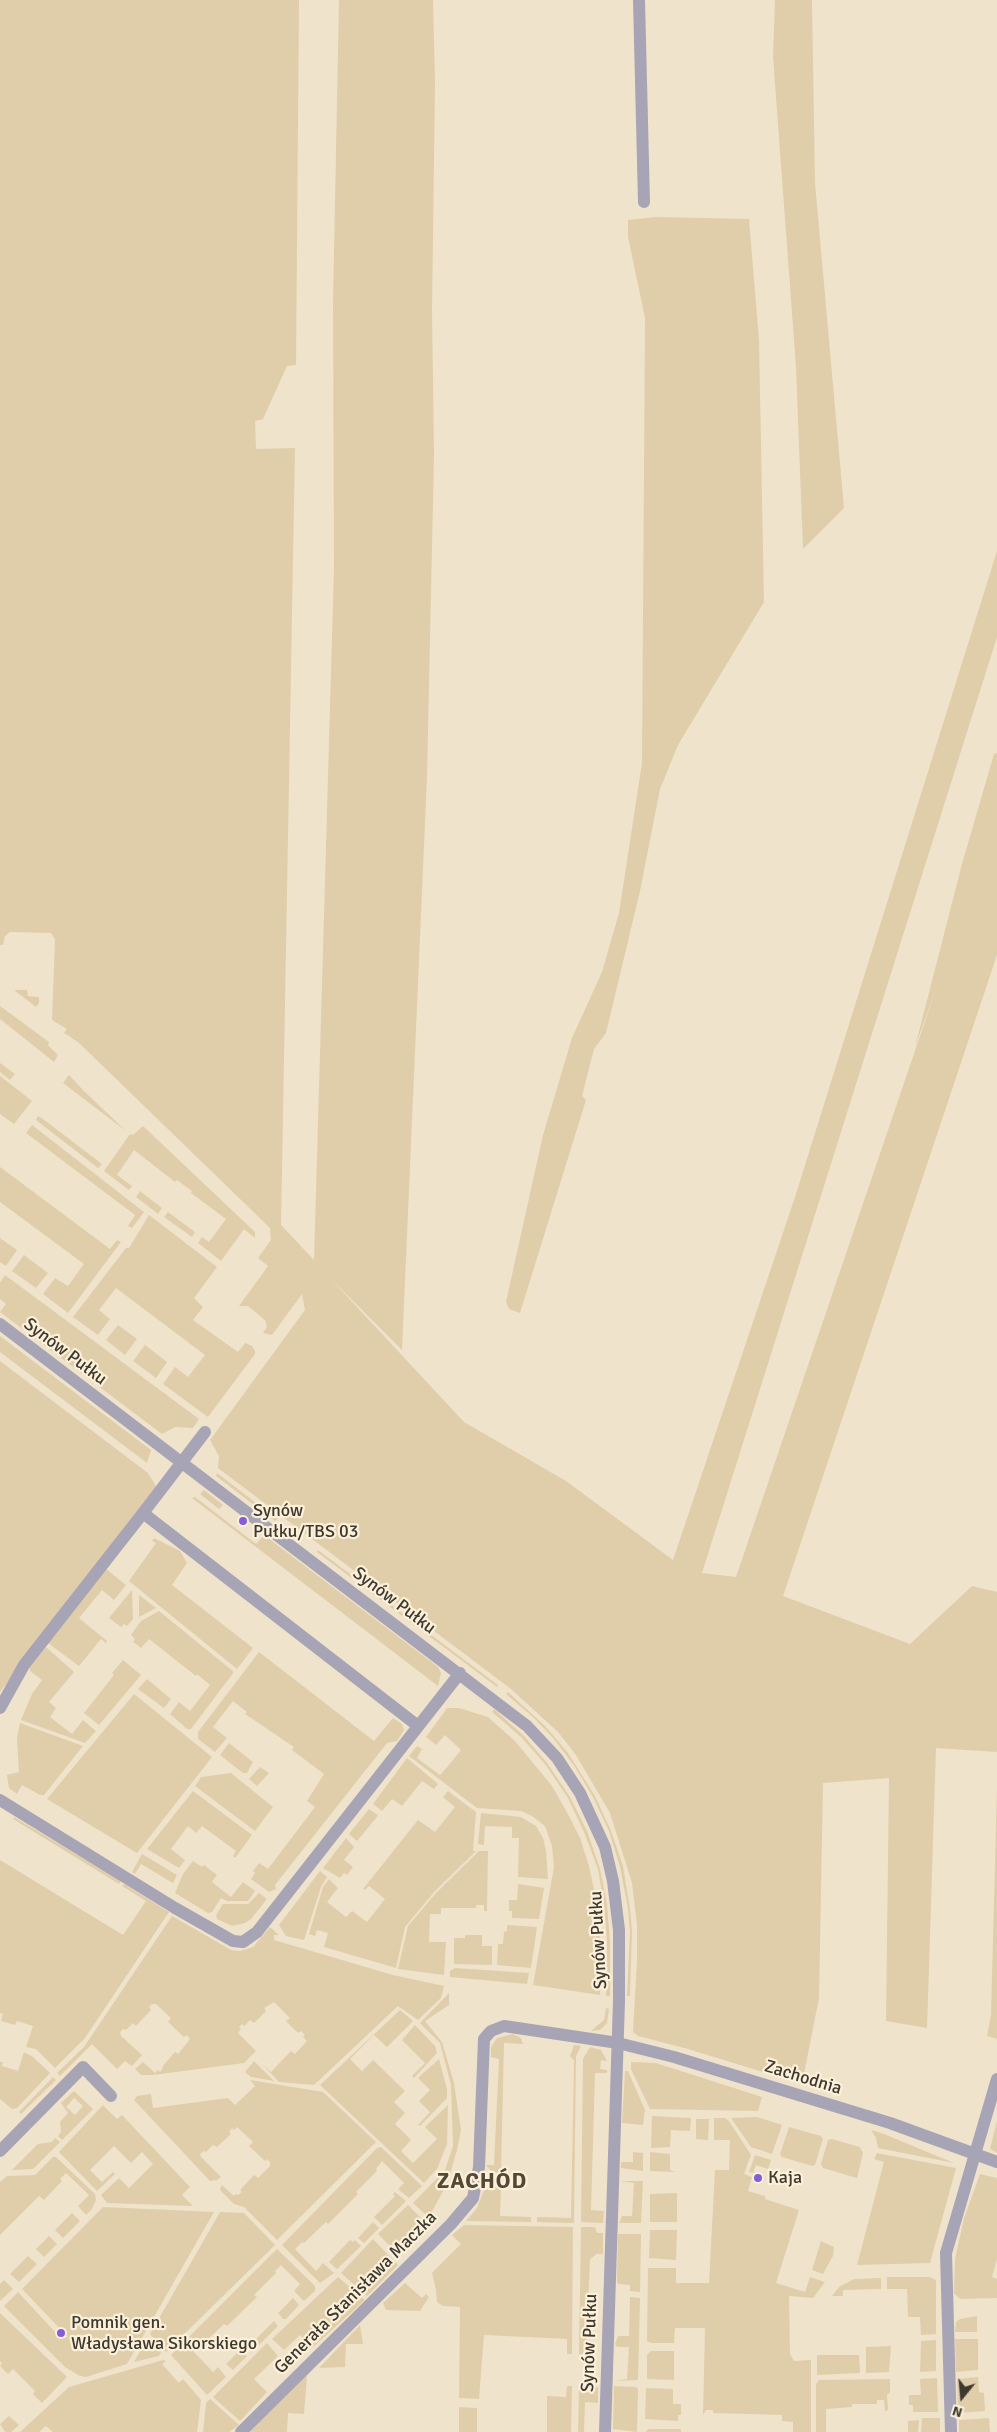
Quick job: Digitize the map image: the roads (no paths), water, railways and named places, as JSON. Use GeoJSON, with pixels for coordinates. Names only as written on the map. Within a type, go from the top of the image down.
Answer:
{"type":"FeatureCollection","features":[{"type":"Feature","properties":{"kind":"street"},"geometry":{"type":"LineString","coordinates":[[639,0],[644,202]]}},
{"type":"Feature","properties":{"kind":"street","name":"Synów Pułku"},"geometry":{"type":"LineString","coordinates":[[0,1324],[460,1673],[527,1726],[557,1758],[580,1793],[605,1846],[613,1881],[619,1930],[618,2043],[605,2432]]}},
{"type":"Feature","properties":{"kind":"street"},"geometry":{"type":"LineString","coordinates":[[0,1708],[24,1665],[205,1432]]}},
{"type":"Feature","properties":{"kind":"street"},"geometry":{"type":"LineString","coordinates":[[143,1513],[418,1726]]}},
{"type":"Feature","properties":{"kind":"street"},"geometry":{"type":"LineString","coordinates":[[2,1801],[175,1908],[233,1941],[243,1942],[252,1938],[460,1673]]}},
{"type":"Feature","properties":{"kind":"street","name":"Generała Stanisława Maczka"},"geometry":{"type":"LineString","coordinates":[[241,2432],[451,2224],[473,2198],[479,2167],[484,2039],[491,2031],[504,2026],[618,2043]]}},
{"type":"Feature","properties":{"kind":"street","name":"Zachodnia"},"geometry":{"type":"LineString","coordinates":[[618,2043],[674,2057],[880,2121],[997,2162]]}},
{"type":"Feature","properties":{"kind":"street"},"geometry":{"type":"LineString","coordinates":[[0,2151],[83,2067],[111,2096]]}},
{"type":"Feature","properties":{"kind":"street"},"geometry":{"type":"LineString","coordinates":[[951,2432],[946,2253],[997,2079]]}},
{"type":"Feature","properties":{"kind":"place","name":"Synów Pułku/TBS 03"},"geometry":{"type":"Point","coordinates":[243,1521]}},
{"type":"Feature","properties":{"kind":"place","name":"Kaja"},"geometry":{"type":"Point","coordinates":[758,2178]}},
{"type":"Feature","properties":{"kind":"place","name":"Pomnik gen. Władysława Sikorskiego"},"geometry":{"type":"Point","coordinates":[61,2333]}},
{"type":"Feature","properties":{"kind":"district","name":"ZACHÓD"},"geometry":{"type":"Point","coordinates":[482,2182]}}]}
